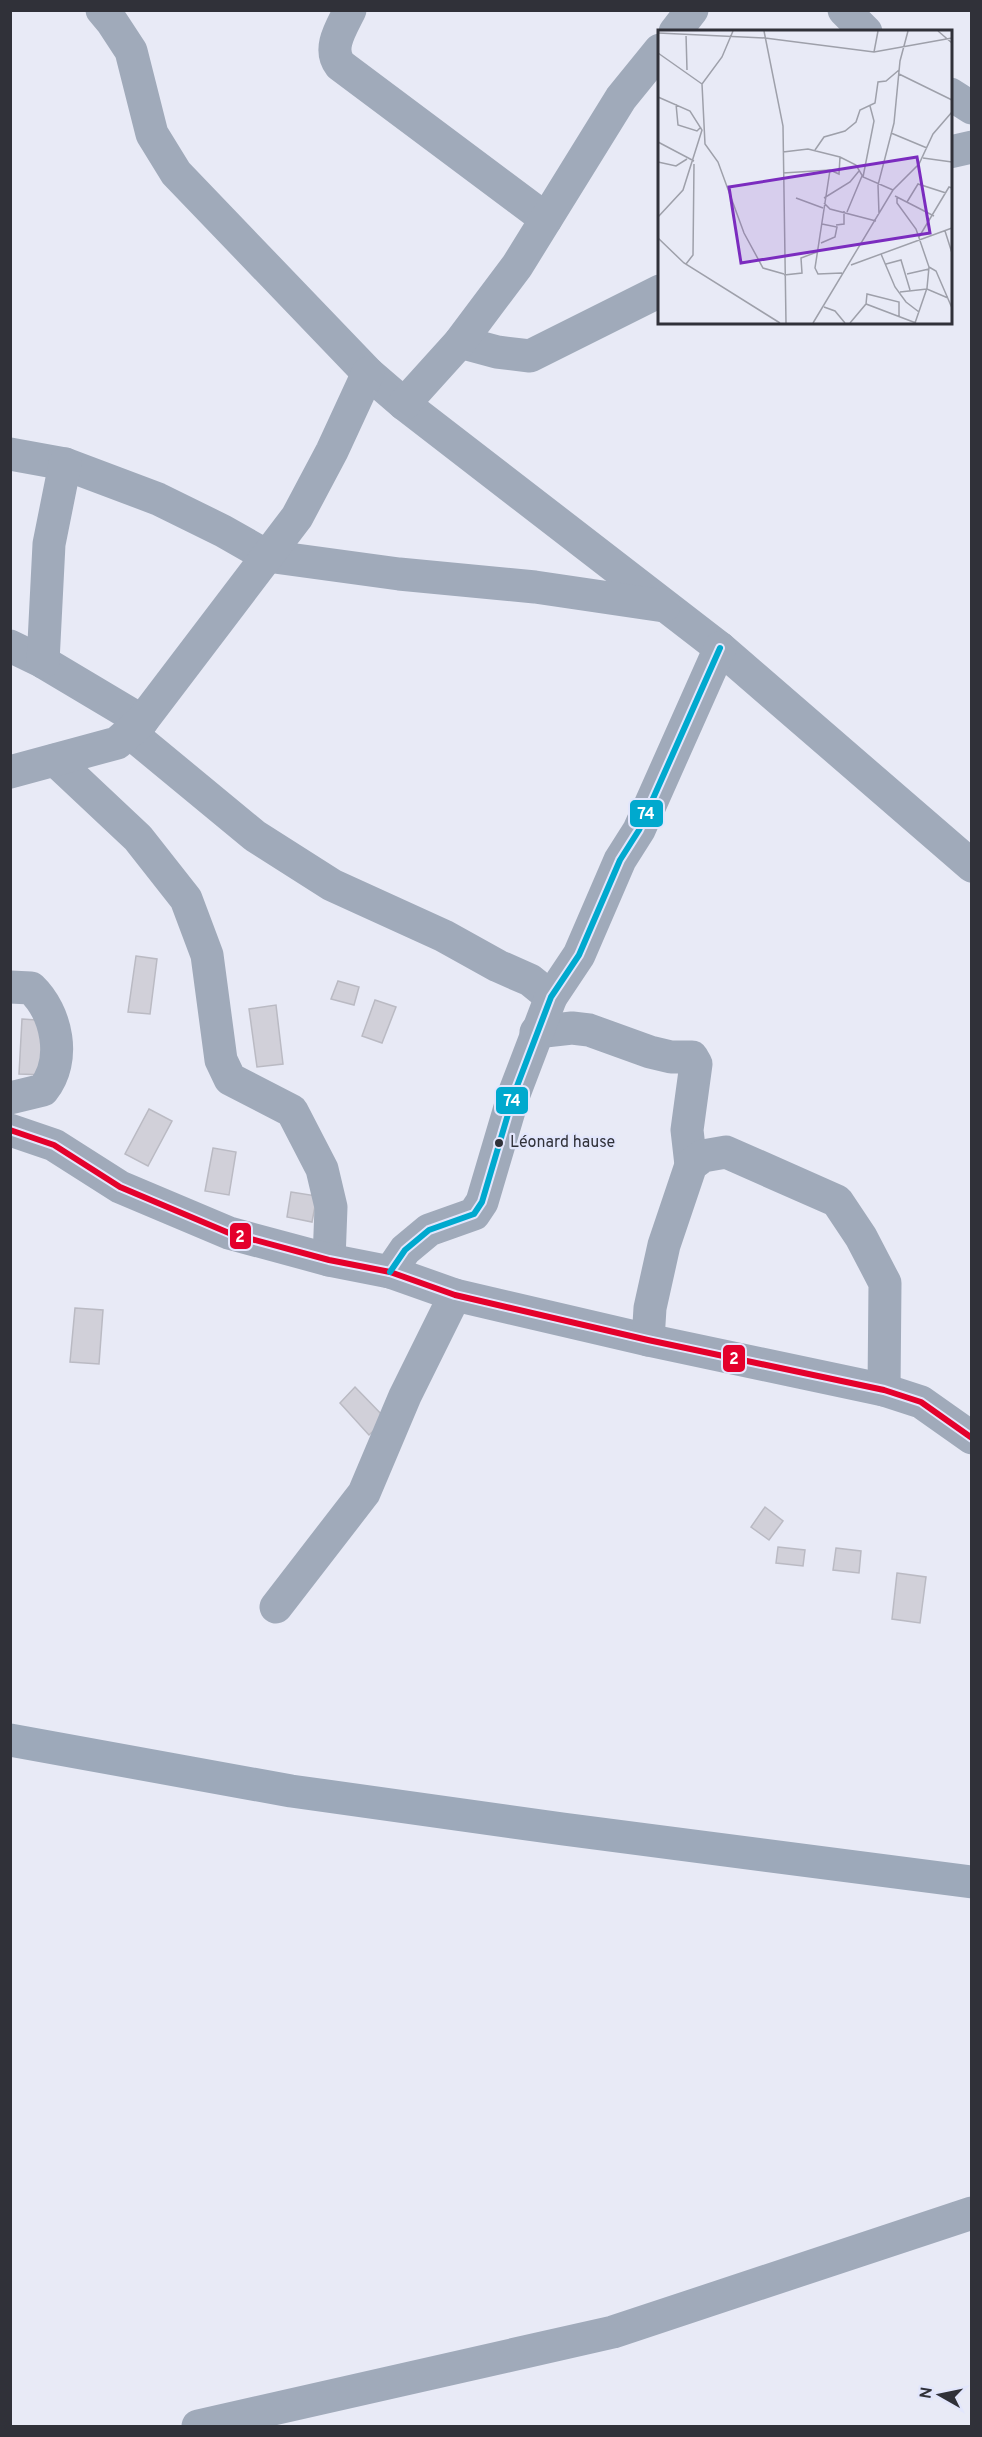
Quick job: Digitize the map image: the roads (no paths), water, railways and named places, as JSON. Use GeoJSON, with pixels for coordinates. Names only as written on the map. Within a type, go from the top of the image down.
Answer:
{"type":"FeatureCollection","features":[{"type":"Feature","properties":{"kind":"street"},"geometry":{"type":"LineString","coordinates":[[102,10],[131,51],[152,134],[176,173],[368,373],[404,404],[720,648],[972,866]]}},
{"type":"Feature","properties":{"kind":"street"},"geometry":{"type":"LineString","coordinates":[[350,10],[334,48],[336,60],[546,219]]}},
{"type":"Feature","properties":{"kind":"street"},"geometry":{"type":"LineString","coordinates":[[677,30],[692,10]]}},
{"type":"Feature","properties":{"kind":"street"},"geometry":{"type":"LineString","coordinates":[[844,10],[864,30]]}},
{"type":"Feature","properties":{"kind":"street"},"geometry":{"type":"LineString","coordinates":[[404,404],[460,342],[517,266],[621,98],[658,52]]}},
{"type":"Feature","properties":{"kind":"street"},"geometry":{"type":"LineString","coordinates":[[952,95],[972,108]]}},
{"type":"Feature","properties":{"kind":"street"},"geometry":{"type":"LineString","coordinates":[[952,152],[972,147]]}},
{"type":"Feature","properties":{"kind":"street"},"geometry":{"type":"LineString","coordinates":[[460,342],[515,356],[530,357],[658,292]]}},
{"type":"Feature","properties":{"kind":"street"},"geometry":{"type":"LineString","coordinates":[[10,772],[117,743],[135,727],[297,517],[332,451],[368,373]]}},
{"type":"Feature","properties":{"kind":"street"},"geometry":{"type":"LineString","coordinates":[[10,454],[65,464],[158,499],[267,556],[411,575],[535,587],[666,607]]}},
{"type":"Feature","properties":{"kind":"street"},"geometry":{"type":"LineString","coordinates":[[43,662],[49,544],[65,464]]}},
{"type":"Feature","properties":{"kind":"street"},"geometry":{"type":"LineString","coordinates":[[10,646],[43,662],[135,727],[255,836],[332,885],[444,936],[498,966],[530,980],[551,997]]}},
{"type":"Feature","properties":{"kind":"street"},"geometry":{"type":"LineString","coordinates":[[390,1272],[405,1250],[429,1230],[474,1214],[482,1202],[514,1094],[551,997],[579,955],[620,860],[639,830],[720,648]]}},
{"type":"Feature","properties":{"kind":"street"},"geometry":{"type":"LineString","coordinates":[[55,760],[138,838],[186,899],[207,955],[221,1060],[230,1079],[292,1111],[322,1169],[331,1207],[329,1260]]}},
{"type":"Feature","properties":{"kind":"street"},"geometry":{"type":"LineString","coordinates":[[10,987],[31,988],[40,997],[55,1027],[56,1047],[54,1071],[43,1090],[10,1098]]}},
{"type":"Feature","properties":{"kind":"street"},"geometry":{"type":"LineString","coordinates":[[536,1032],[572,1028],[589,1030],[671,1058],[692,1058],[696,1064],[687,1130],[691,1164],[664,1245],[650,1308],[648,1340]]}},
{"type":"Feature","properties":{"kind":"street"},"geometry":{"type":"LineString","coordinates":[[10,1130],[54,1145],[120,1187],[229,1233],[329,1260],[390,1272],[455,1295],[648,1340],[884,1390],[921,1402],[972,1438]]}},
{"type":"Feature","properties":{"kind":"street"},"geometry":{"type":"LineString","coordinates":[[691,1164],[703,1156],[726,1152],[837,1201],[861,1237],[885,1283],[884,1390]]}},
{"type":"Feature","properties":{"kind":"street"},"geometry":{"type":"LineString","coordinates":[[276,1607],[364,1493],[405,1396],[455,1295]]}},
{"type":"Feature","properties":{"kind":"street"},"geometry":{"type":"LineString","coordinates":[[10,1740],[291,1791],[972,1882]]}},
{"type":"Feature","properties":{"kind":"street"},"geometry":{"type":"LineString","coordinates":[[198,2427],[613,2332],[972,2213]]}},
{"type":"Feature","properties":{"kind":"place","name":"Léonard hause"},"geometry":{"type":"Point","coordinates":[499,1143]}}]}
